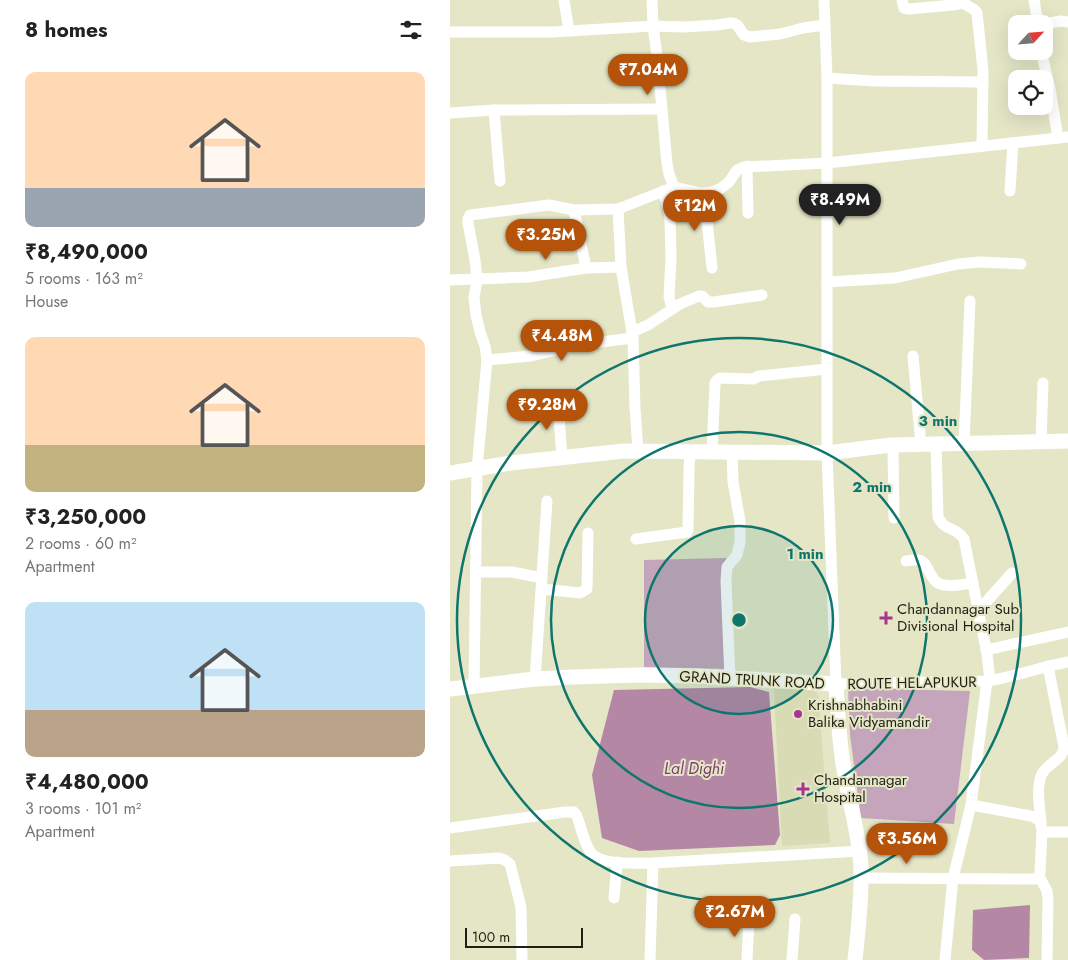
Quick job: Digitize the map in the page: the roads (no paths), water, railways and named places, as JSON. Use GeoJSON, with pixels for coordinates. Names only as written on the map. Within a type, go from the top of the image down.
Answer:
{"type":"FeatureCollection","features":[{"type":"Feature","properties":{"kind":"main road"},"geometry":{"type":"LineString","coordinates":[[450,473],[511,463],[624,451],[827,453],[893,445],[1068,441]]}},
{"type":"Feature","properties":{"kind":"main road","name":"GRAND TRUNK ROAD"},"geometry":{"type":"LineString","coordinates":[[450,689],[572,677],[639,675],[697,676],[836,684],[844,775],[860,851],[860,902],[855,960]]}},
{"type":"Feature","properties":{"kind":"street"},"geometry":{"type":"LineString","coordinates":[[564,0],[569,31]]}},
{"type":"Feature","properties":{"kind":"street"},"geometry":{"type":"LineString","coordinates":[[652,0],[667,163],[674,187]]}},
{"type":"Feature","properties":{"kind":"street"},"geometry":{"type":"LineString","coordinates":[[824,0],[827,78],[827,453],[836,684]]}},
{"type":"Feature","properties":{"kind":"street"},"geometry":{"type":"LineString","coordinates":[[902,0],[904,8],[909,9],[953,5],[962,1],[978,13],[983,70],[982,146]]}},
{"type":"Feature","properties":{"kind":"street"},"geometry":{"type":"LineString","coordinates":[[1034,0],[1036,15]]}},
{"type":"Feature","properties":{"kind":"street"},"geometry":{"type":"LineString","coordinates":[[1053,23],[1068,22]]}},
{"type":"Feature","properties":{"kind":"street"},"geometry":{"type":"LineString","coordinates":[[450,32],[569,31],[734,24],[737,25],[744,35],[750,37],[780,34],[825,25]]}},
{"type":"Feature","properties":{"kind":"street"},"geometry":{"type":"LineString","coordinates":[[474,686],[477,469],[487,360],[476,315],[474,298],[476,279],[475,260],[468,223],[470,215],[549,205],[574,210],[618,209],[674,187],[701,193],[712,192],[729,182],[737,170],[747,166],[826,163],[1063,138],[1043,60]]}},
{"type":"Feature","properties":{"kind":"street"},"geometry":{"type":"LineString","coordinates":[[827,78],[873,81],[983,82]]}},
{"type":"Feature","properties":{"kind":"street"},"geometry":{"type":"LineString","coordinates":[[450,113],[494,110],[661,109]]}},
{"type":"Feature","properties":{"kind":"street"},"geometry":{"type":"LineString","coordinates":[[494,110],[500,181]]}},
{"type":"Feature","properties":{"kind":"street"},"geometry":{"type":"LineString","coordinates":[[1010,191],[1013,143]]}},
{"type":"Feature","properties":{"kind":"street"},"geometry":{"type":"LineString","coordinates":[[747,166],[748,213]]}},
{"type":"Feature","properties":{"kind":"street"},"geometry":{"type":"LineString","coordinates":[[663,191],[670,219],[669,298],[672,308]]}},
{"type":"Feature","properties":{"kind":"street"},"geometry":{"type":"LineString","coordinates":[[704,193],[712,268]]}},
{"type":"Feature","properties":{"kind":"street"},"geometry":{"type":"LineString","coordinates":[[618,209],[621,267],[632,335],[638,451]]}},
{"type":"Feature","properties":{"kind":"street"},"geometry":{"type":"LineString","coordinates":[[574,210],[586,268]]}},
{"type":"Feature","properties":{"kind":"street"},"geometry":{"type":"LineString","coordinates":[[826,282],[895,278],[958,264],[980,262],[1021,264]]}},
{"type":"Feature","properties":{"kind":"street"},"geometry":{"type":"LineString","coordinates":[[450,280],[528,277],[586,268],[621,267]]}},
{"type":"Feature","properties":{"kind":"street"},"geometry":{"type":"LineString","coordinates":[[487,360],[531,356],[632,335],[672,308],[698,296],[702,296],[708,302],[714,302],[762,295]]}},
{"type":"Feature","properties":{"kind":"street"},"geometry":{"type":"LineString","coordinates":[[964,444],[970,301]]}},
{"type":"Feature","properties":{"kind":"street"},"geometry":{"type":"LineString","coordinates":[[913,356],[938,517],[944,527],[958,531],[964,539],[986,650],[989,681]]}},
{"type":"Feature","properties":{"kind":"street"},"geometry":{"type":"LineString","coordinates":[[712,452],[715,383],[717,380],[720,378],[753,379],[759,376],[827,369]]}},
{"type":"Feature","properties":{"kind":"street"},"geometry":{"type":"LineString","coordinates":[[1041,442],[1043,383]]}},
{"type":"Feature","properties":{"kind":"street"},"geometry":{"type":"LineString","coordinates":[[558,402],[562,458]]}},
{"type":"Feature","properties":{"kind":"street"},"geometry":{"type":"LineString","coordinates":[[893,445],[894,518]]}},
{"type":"Feature","properties":{"kind":"street"},"geometry":{"type":"LineString","coordinates":[[636,539],[687,532],[689,522],[688,470],[690,452]]}},
{"type":"Feature","properties":{"kind":"street"},"geometry":{"type":"LineString","coordinates":[[730,679],[726,581],[727,567],[739,550],[740,528],[733,482],[732,452]]}},
{"type":"Feature","properties":{"kind":"street"},"geometry":{"type":"LineString","coordinates":[[535,680],[547,501]]}},
{"type":"Feature","properties":{"kind":"street"},"geometry":{"type":"LineString","coordinates":[[476,572],[512,572],[542,583],[580,593],[587,589],[588,533]]}},
{"type":"Feature","properties":{"kind":"street"},"geometry":{"type":"LineString","coordinates":[[906,561],[922,561],[935,582],[939,584],[974,583]]}},
{"type":"Feature","properties":{"kind":"street"},"geometry":{"type":"LineString","coordinates":[[978,610],[1012,573]]}},
{"type":"Feature","properties":{"kind":"street"},"geometry":{"type":"LineString","coordinates":[[986,650],[1068,632]]}},
{"type":"Feature","properties":{"kind":"street","name":"ROUTE HELAPUKUR"},"geometry":{"type":"LineString","coordinates":[[836,684],[989,681],[1005,679],[1068,662]]}},
{"type":"Feature","properties":{"kind":"street"},"geometry":{"type":"LineString","coordinates":[[1047,960],[1048,899],[1047,891],[1039,876],[1042,828],[1039,782],[1041,774],[1046,767],[1061,757],[1064,752],[1048,666]]}},
{"type":"Feature","properties":{"kind":"street","name":"ROUTE HELAPUKUR"},"geometry":{"type":"LineString","coordinates":[[945,960],[953,878],[971,805],[989,681]]}},
{"type":"Feature","properties":{"kind":"street"},"geometry":{"type":"LineString","coordinates":[[971,805],[1032,816],[1038,818],[1042,828]]}},
{"type":"Feature","properties":{"kind":"street"},"geometry":{"type":"LineString","coordinates":[[450,828],[574,812],[588,848],[593,855],[601,859],[617,862],[652,863],[860,851]]}},
{"type":"Feature","properties":{"kind":"street"},"geometry":{"type":"LineString","coordinates":[[1042,828],[1068,832]]}},
{"type":"Feature","properties":{"kind":"street"},"geometry":{"type":"LineString","coordinates":[[450,861],[499,858],[510,864],[521,907],[522,960]]}},
{"type":"Feature","properties":{"kind":"street"},"geometry":{"type":"LineString","coordinates":[[614,898],[617,862]]}},
{"type":"Feature","properties":{"kind":"street"},"geometry":{"type":"LineString","coordinates":[[650,960],[652,863]]}},
{"type":"Feature","properties":{"kind":"street"},"geometry":{"type":"LineString","coordinates":[[861,878],[1035,879],[1039,876]]}},
{"type":"Feature","properties":{"kind":"street"},"geometry":{"type":"LineString","coordinates":[[747,960],[749,917]]}},
{"type":"Feature","properties":{"kind":"street"},"geometry":{"type":"LineString","coordinates":[[792,960],[795,919]]}},
{"type":"Feature","properties":{"kind":"water","name":"Lal Dighi"},"geometry":{"type":"Polygon","coordinates":[[[750,687],[769,692],[780,835],[775,845],[639,851],[602,838],[592,775],[614,690],[750,687]]]}},
{"type":"Feature","properties":{"kind":"water"},"geometry":{"type":"Polygon","coordinates":[[[1030,905],[1029,958],[984,960],[972,950],[973,910],[1030,905]]]}},
{"type":"Feature","properties":{"kind":"place","name":"Chandannagar Sub Divisional Hospital"},"geometry":{"type":"Point","coordinates":[886,618]}},
{"type":"Feature","properties":{"kind":"place","name":"Krishnabhabini Balika Vidyamandir"},"geometry":{"type":"Point","coordinates":[798,714]}},
{"type":"Feature","properties":{"kind":"place","name":"Chandannagar Hospital"},"geometry":{"type":"Point","coordinates":[803,789]}}]}
